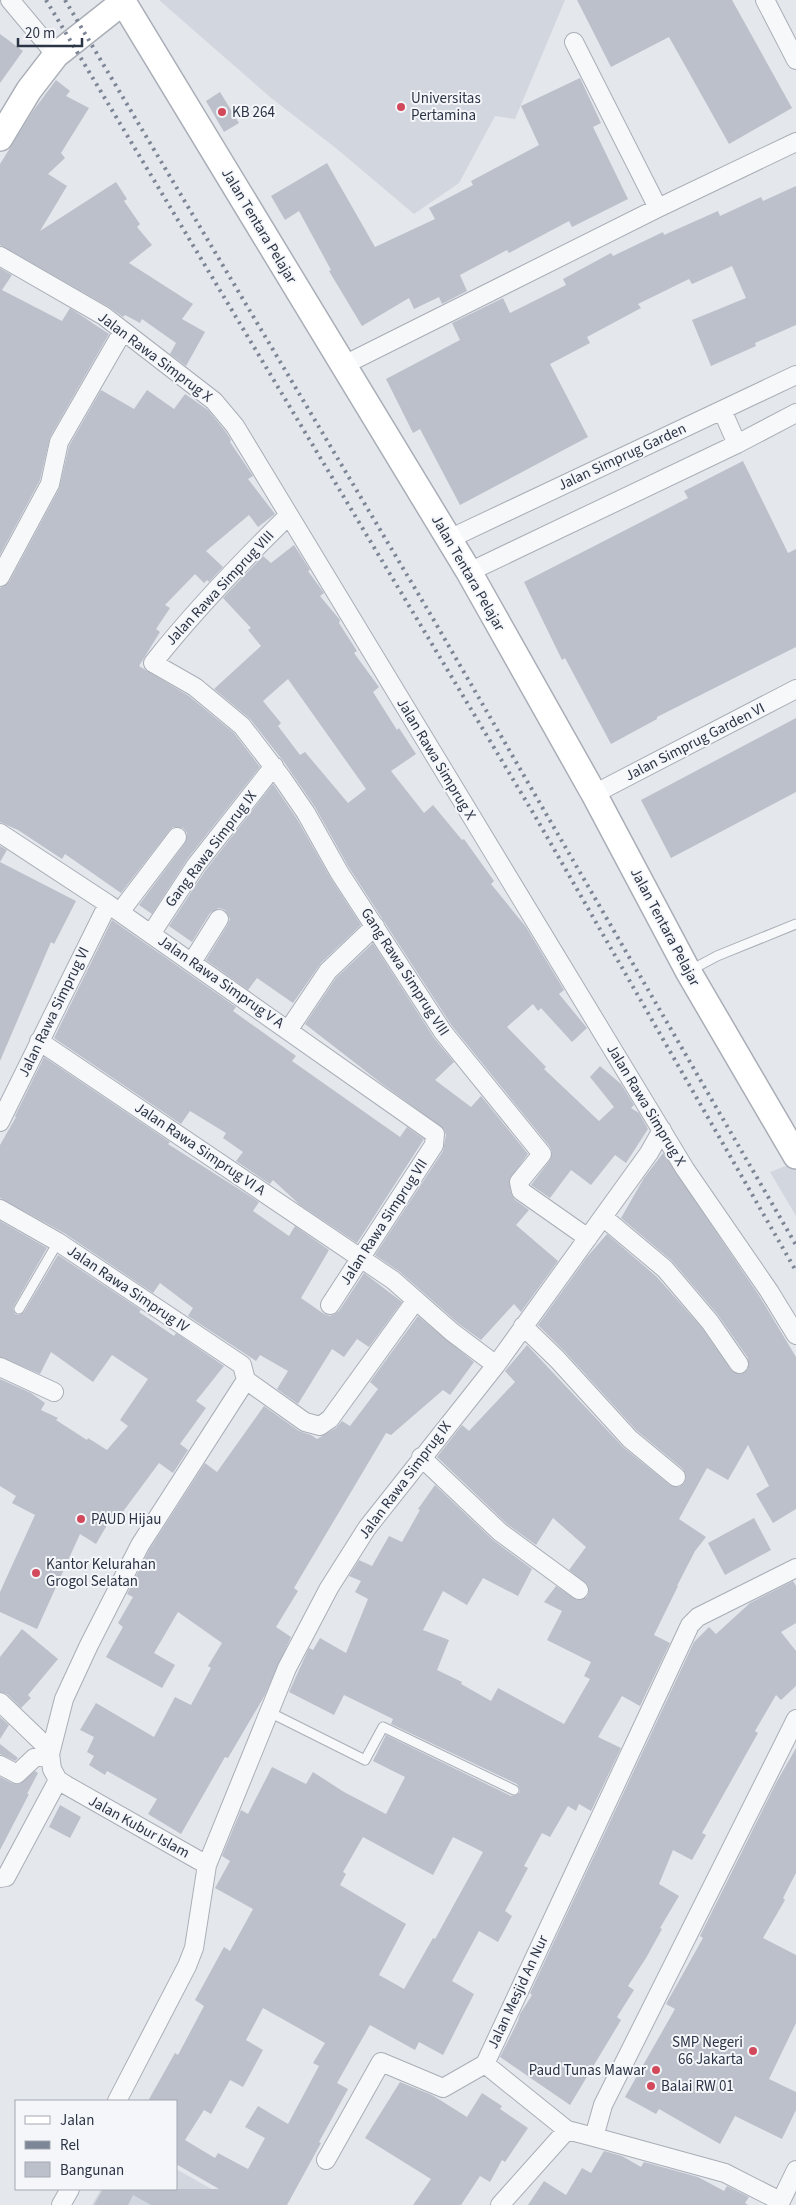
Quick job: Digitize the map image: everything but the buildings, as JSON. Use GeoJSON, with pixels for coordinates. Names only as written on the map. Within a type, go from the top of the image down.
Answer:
{"type":"FeatureCollection","features":[{"type":"Feature","properties":{"kind":"street"},"geometry":{"type":"LineString","coordinates":[[10,0],[56,54]]}},
{"type":"Feature","properties":{"kind":"street"},"geometry":{"type":"LineString","coordinates":[[765,0],[796,60]]}},
{"type":"Feature","properties":{"kind":"street"},"geometry":{"type":"LineString","coordinates":[[0,138],[29,90],[56,54],[123,1]]}},
{"type":"Feature","properties":{"kind":"street","name":"Jalan Tentara Pelajar"},"geometry":{"type":"LineString","coordinates":[[123,1],[469,572],[594,794],[688,971],[796,1156]]}},
{"type":"Feature","properties":{"kind":"street"},"geometry":{"type":"LineString","coordinates":[[574,42],[658,208]]}},
{"type":"Feature","properties":{"kind":"street"},"geometry":{"type":"LineString","coordinates":[[344,365],[658,208],[796,142]]}},
{"type":"Feature","properties":{"kind":"street","name":"Jalan Rawa Simprug X"},"geometry":{"type":"LineString","coordinates":[[0,256],[104,316],[214,401],[235,426],[684,1169],[769,1291],[796,1335]]}},
{"type":"Feature","properties":{"kind":"street"},"geometry":{"type":"LineString","coordinates":[[0,577],[50,484],[59,442],[123,331]]}},
{"type":"Feature","properties":{"kind":"street","name":"Jalan Simprug Garden"},"geometry":{"type":"LineString","coordinates":[[449,539],[796,377]]}},
{"type":"Feature","properties":{"kind":"street"},"geometry":{"type":"LineString","coordinates":[[722,410],[737,444]]}},
{"type":"Feature","properties":{"kind":"street"},"geometry":{"type":"LineString","coordinates":[[469,572],[737,444],[796,413]]}},
{"type":"Feature","properties":{"kind":"street","name":"Jalan Rawa Simprug VIII"},"geometry":{"type":"LineString","coordinates":[[153,662],[235,567],[289,515]]}},
{"type":"Feature","properties":{"kind":"street","name":"Gang Rawa Simprug VIII"},"geometry":{"type":"LineString","coordinates":[[153,662],[195,687],[242,726],[274,766],[306,813],[339,872],[443,1032],[542,1154],[519,1182],[521,1191],[588,1238]]}},
{"type":"Feature","properties":{"kind":"street","name":"Jalan Simprug Garden VI"},"geometry":{"type":"LineString","coordinates":[[594,794],[796,689]]}},
{"type":"Feature","properties":{"kind":"street","name":"Gang Rawa Simprug IX"},"geometry":{"type":"LineString","coordinates":[[151,934],[196,866],[274,766]]}},
{"type":"Feature","properties":{"kind":"street","name":"Jalan Rawa Simprug V A"},"geometry":{"type":"LineString","coordinates":[[0,833],[114,908],[289,1029],[432,1131],[436,1139]]}},
{"type":"Feature","properties":{"kind":"street","name":"Jalan Rawa Simprug VI"},"geometry":{"type":"LineString","coordinates":[[0,1122],[39,1041],[114,908],[176,837]]}},
{"type":"Feature","properties":{"kind":"street"},"geometry":{"type":"LineString","coordinates":[[192,962],[219,919]]}},
{"type":"Feature","properties":{"kind":"street"},"geometry":{"type":"LineString","coordinates":[[289,1029],[328,971],[375,926]]}},
{"type":"Feature","properties":{"kind":"street","name":"Jalan Rawa Simprug VI A"},"geometry":{"type":"LineString","coordinates":[[39,1041],[362,1257],[393,1280],[452,1332],[496,1365]]}},
{"type":"Feature","properties":{"kind":"street","name":"Jalan Rawa Simprug IX"},"geometry":{"type":"LineString","coordinates":[[207,1865],[284,1674],[329,1588],[367,1528],[421,1457],[496,1365],[649,1153],[662,1130]]}},
{"type":"Feature","properties":{"kind":"street","name":"Jalan Rawa Simprug VII"},"geometry":{"type":"LineString","coordinates":[[330,1305],[434,1145],[436,1139]]}},
{"type":"Feature","properties":{"kind":"street","name":"Jalan Rawa Simprug IV"},"geometry":{"type":"LineString","coordinates":[[0,1209],[58,1242],[242,1365],[246,1380]]}},
{"type":"Feature","properties":{"kind":"street"},"geometry":{"type":"LineString","coordinates":[[603,1217],[664,1269],[710,1322],[739,1364]]}},
{"type":"Feature","properties":{"kind":"street"},"geometry":{"type":"LineString","coordinates":[[0,1878],[6,1877],[58,1780],[52,1770],[51,1753],[64,1699],[89,1645],[136,1552],[246,1380],[305,1422],[320,1426],[330,1419],[416,1300]]}},
{"type":"Feature","properties":{"kind":"street"},"geometry":{"type":"LineString","coordinates":[[523,1326],[557,1359],[630,1439],[676,1477]]}},
{"type":"Feature","properties":{"kind":"street"},"geometry":{"type":"LineString","coordinates":[[0,1368],[54,1392]]}},
{"type":"Feature","properties":{"kind":"street"},"geometry":{"type":"LineString","coordinates":[[421,1457],[500,1532],[579,1590]]}},
{"type":"Feature","properties":{"kind":"street","name":"Jalan Mesjid An Nur"},"geometry":{"type":"LineString","coordinates":[[780,2203],[726,2173],[568,2130],[485,2064],[690,1625],[698,1617],[796,1568]]}},
{"type":"Feature","properties":{"kind":"street"},"geometry":{"type":"LineString","coordinates":[[0,1702],[51,1753]]}},
{"type":"Feature","properties":{"kind":"street"},"geometry":{"type":"LineString","coordinates":[[594,2137],[603,2105],[796,1719]]}},
{"type":"Feature","properties":{"kind":"street"},"geometry":{"type":"LineString","coordinates":[[0,1764],[17,1774],[34,1758],[51,1753]]}},
{"type":"Feature","properties":{"kind":"street","name":"Jalan Kubur Islam"},"geometry":{"type":"LineString","coordinates":[[58,1780],[207,1865],[194,1948],[187,1966],[118,2100]]}},
{"type":"Feature","properties":{"kind":"street"},"geometry":{"type":"LineString","coordinates":[[326,2160],[380,2062],[444,2088],[485,2064]]}},
{"type":"Feature","properties":{"kind":"street"},"geometry":{"type":"LineString","coordinates":[[500,2205],[568,2130]]}},
{"type":"Feature","properties":{"kind":"street"},"geometry":{"type":"LineString","coordinates":[[780,2203],[796,2170]]}},
{"type":"Feature","properties":{"kind":"street"},"geometry":{"type":"LineString","coordinates":[[61,2205],[69,2190]]}},
{"type":"Feature","properties":{"kind":"lane"},"geometry":{"type":"LineString","coordinates":[[688,971],[717,956],[796,924]]}},
{"type":"Feature","properties":{"kind":"lane"},"geometry":{"type":"LineString","coordinates":[[19,1309],[58,1242]]}},
{"type":"Feature","properties":{"kind":"lane"},"geometry":{"type":"LineString","coordinates":[[269,1712],[365,1760],[383,1727],[514,1790]]}},
{"type":"Feature","properties":{"kind":"shaded area","name":"Universitas Pertamina"},"geometry":{"type":"Polygon","coordinates":[[[159,0],[565,0],[515,119],[495,116],[459,183],[414,214],[337,149],[270,97],[159,0]]]}},
{"type":"Feature","properties":{"kind":"shaded area"},"geometry":{"type":"Polygon","coordinates":[[[796,1162],[796,1216],[770,1172],[796,1162]]]}},
{"type":"Feature","properties":{"kind":"shaded area"},"geometry":{"type":"Polygon","coordinates":[[[178,2170],[240,2205],[92,2205],[100,2190],[178,2190],[178,2170]]]}},
{"type":"Feature","properties":{"kind":"railway"},"geometry":{"type":"LineString","coordinates":[[46,0],[535,816],[796,1271]]}},
{"type":"Feature","properties":{"kind":"railway"},"geometry":{"type":"LineString","coordinates":[[65,0],[432,617],[796,1245]]}},
{"type":"Feature","properties":{"kind":"place","name":"Universitas Pertamina"},"geometry":{"type":"Point","coordinates":[401,107]}},
{"type":"Feature","properties":{"kind":"place","name":"KB 264"},"geometry":{"type":"Point","coordinates":[222,112]}},
{"type":"Feature","properties":{"kind":"place","name":"PAUD Hijau"},"geometry":{"type":"Point","coordinates":[81,1519]}},
{"type":"Feature","properties":{"kind":"place","name":"Kantor Kelurahan Grogol Selatan"},"geometry":{"type":"Point","coordinates":[36,1573]}},
{"type":"Feature","properties":{"kind":"place","name":"SMP Negeri 66 Jakarta"},"geometry":{"type":"Point","coordinates":[753,2051]}},
{"type":"Feature","properties":{"kind":"place","name":"Paud Tunas Mawar"},"geometry":{"type":"Point","coordinates":[656,2070]}},
{"type":"Feature","properties":{"kind":"place","name":"Balai RW 01"},"geometry":{"type":"Point","coordinates":[651,2086]}}]}
